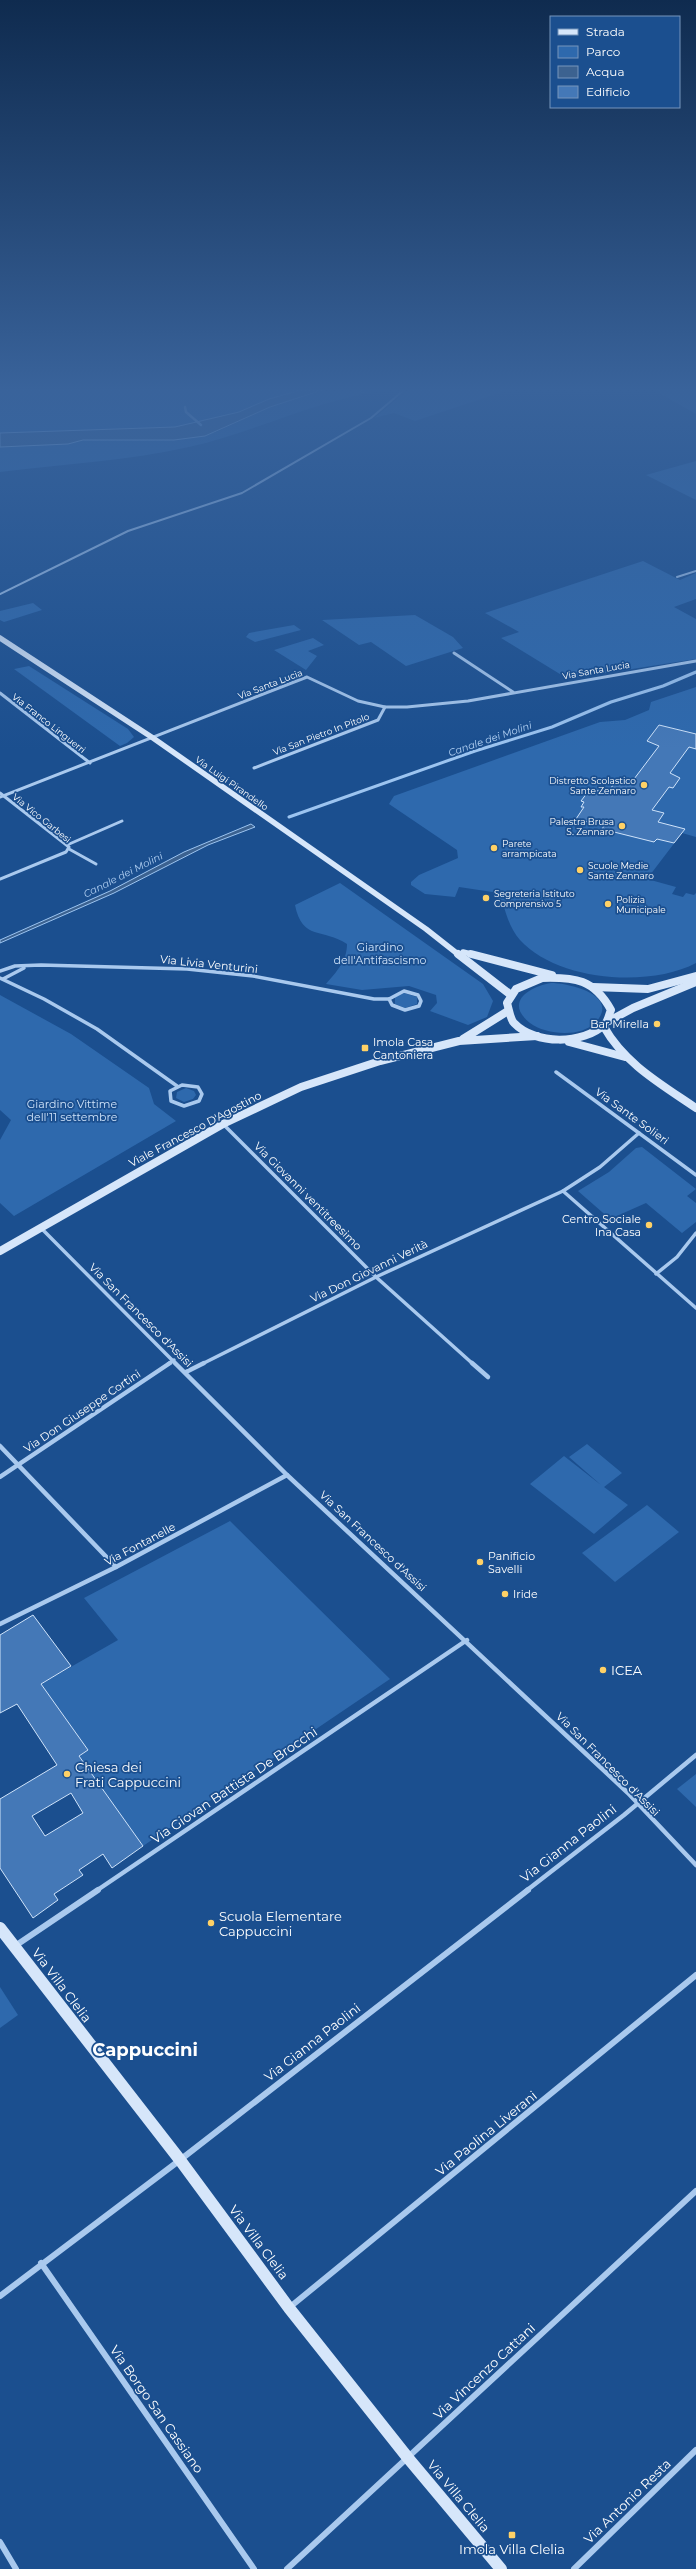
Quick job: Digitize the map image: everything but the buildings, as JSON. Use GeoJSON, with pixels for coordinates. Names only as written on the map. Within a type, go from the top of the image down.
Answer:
{"type":"FeatureCollection","features":[{"type":"Feature","properties":{"kind":"street"},"geometry":{"type":"LineString","coordinates":[[0,594],[128,531],[191,510]]}},
{"type":"Feature","properties":{"kind":"street"},"geometry":{"type":"LineString","coordinates":[[677,577],[696,571]]}},
{"type":"Feature","properties":{"kind":"street","name":"Via Luigi Pirandello"},"geometry":{"type":"LineString","coordinates":[[0,638],[153,738],[450,946],[511,995]]}},
{"type":"Feature","properties":{"kind":"street"},"geometry":{"type":"LineString","coordinates":[[454,653],[514,693]]}},
{"type":"Feature","properties":{"kind":"street","name":"Via Santa Lucia"},"geometry":{"type":"LineString","coordinates":[[2,796],[90,763],[307,677],[358,701],[385,707],[439,705],[696,662]]}},
{"type":"Feature","properties":{"kind":"street","name":"Via Franco Linguerri"},"geometry":{"type":"LineString","coordinates":[[0,693],[90,763]]}},
{"type":"Feature","properties":{"kind":"street","name":"Via San Pietro In Pitolo"},"geometry":{"type":"LineString","coordinates":[[254,768],[378,720],[382,716],[385,707]]}},
{"type":"Feature","properties":{"kind":"street","name":"Via Vico Garbesi"},"geometry":{"type":"LineString","coordinates":[[0,793],[67,845],[69,849],[0,879]]}},
{"type":"Feature","properties":{"kind":"street"},"geometry":{"type":"LineString","coordinates":[[67,845],[122,821]]}},
{"type":"Feature","properties":{"kind":"street"},"geometry":{"type":"LineString","coordinates":[[69,849],[96,864]]}},
{"type":"Feature","properties":{"kind":"street","name":"Via Luigi Pirandello"},"geometry":{"type":"LineString","coordinates":[[450,946],[488,961],[565,978]]}},
{"type":"Feature","properties":{"kind":"street","name":"Via Livia Venturini"},"geometry":{"type":"LineString","coordinates":[[0,971],[15,966],[110,966],[187,969],[253,976],[374,999],[389,999],[394,994],[409,991],[418,995],[421,1001],[415,1008],[405,1010],[395,1008],[389,999]]}},
{"type":"Feature","properties":{"kind":"street","name":"Via Livia Venturini"},"geometry":{"type":"LineString","coordinates":[[2,978],[24,967]]}},
{"type":"Feature","properties":{"kind":"street"},"geometry":{"type":"LineString","coordinates":[[508,1011],[511,995],[516,989],[532,981],[565,978],[593,987],[648,989],[696,976]]}},
{"type":"Feature","properties":{"kind":"street"},"geometry":{"type":"LineString","coordinates":[[2,978],[97,1029],[177,1086],[188,1084],[198,1087],[201,1090],[202,1097],[190,1105],[174,1104],[168,1095],[177,1086]]}},
{"type":"Feature","properties":{"kind":"street","name":"Viale Francesco D'Agostino"},"geometry":{"type":"LineString","coordinates":[[0,1251],[223,1124],[301,1087],[340,1074],[459,1041],[537,1036],[562,1040],[586,1037],[604,1027],[609,1021],[633,1008],[696,982]]}},
{"type":"Feature","properties":{"kind":"street"},"geometry":{"type":"LineString","coordinates":[[593,987],[607,999],[610,1006],[609,1021]]}},
{"type":"Feature","properties":{"kind":"street"},"geometry":{"type":"LineString","coordinates":[[648,989],[665,996]]}},
{"type":"Feature","properties":{"kind":"street","name":"Viale Francesco D'Agostino"},"geometry":{"type":"LineString","coordinates":[[459,1041],[508,1011],[518,1025],[537,1036]]}},
{"type":"Feature","properties":{"kind":"street"},"geometry":{"type":"LineString","coordinates":[[604,1027],[611,1042],[626,1058],[696,1108]]}},
{"type":"Feature","properties":{"kind":"street"},"geometry":{"type":"LineString","coordinates":[[562,1040],[626,1058]]}},
{"type":"Feature","properties":{"kind":"street","name":"Via Sante Solieri"},"geometry":{"type":"LineString","coordinates":[[556,1072],[696,1175]]}},
{"type":"Feature","properties":{"kind":"street","name":"Via Giovanni ventitreesimo"},"geometry":{"type":"LineString","coordinates":[[223,1124],[376,1276],[488,1377]]}},
{"type":"Feature","properties":{"kind":"street","name":"Via Don Giovanni Verità"},"geometry":{"type":"LineString","coordinates":[[186,1372],[376,1276],[562,1191],[600,1167],[639,1132]]}},
{"type":"Feature","properties":{"kind":"street"},"geometry":{"type":"LineString","coordinates":[[562,1191],[696,1308]]}},
{"type":"Feature","properties":{"kind":"street","name":"Via San Francesco d'Assisi"},"geometry":{"type":"LineString","coordinates":[[40,1228],[174,1360],[287,1475],[467,1640],[638,1804],[696,1865]]}},
{"type":"Feature","properties":{"kind":"street"},"geometry":{"type":"LineString","coordinates":[[656,1274],[677,1257],[696,1233]]}},
{"type":"Feature","properties":{"kind":"street","name":"Via Don Giuseppe Cortini"},"geometry":{"type":"LineString","coordinates":[[0,1477],[174,1360]]}},
{"type":"Feature","properties":{"kind":"street"},"geometry":{"type":"LineString","coordinates":[[0,1446],[116,1567]]}},
{"type":"Feature","properties":{"kind":"street","name":"Via Fontanelle"},"geometry":{"type":"LineString","coordinates":[[0,1624],[116,1567],[287,1475]]}},
{"type":"Feature","properties":{"kind":"street","name":"Via Giovan Battista De Brocchi"},"geometry":{"type":"LineString","coordinates":[[14,1946],[467,1640]]}},
{"type":"Feature","properties":{"kind":"street","name":"Via Gianna Paolini"},"geometry":{"type":"LineString","coordinates":[[0,2296],[41,2263],[180,2160],[638,1804],[696,1755]]}},
{"type":"Feature","properties":{"kind":"street","name":"Via Villa Clelia"},"geometry":{"type":"LineString","coordinates":[[0,1928],[180,2160],[289,2308],[408,2458],[502,2569]]}},
{"type":"Feature","properties":{"kind":"street","name":"Via Paolina Liverani"},"geometry":{"type":"LineString","coordinates":[[289,2308],[696,1975]]}},
{"type":"Feature","properties":{"kind":"street","name":"Via Vincenzo Cattani"},"geometry":{"type":"LineString","coordinates":[[287,2569],[696,2191]]}},
{"type":"Feature","properties":{"kind":"street","name":"Via Borgo San Cassiano"},"geometry":{"type":"LineString","coordinates":[[41,2263],[254,2569]]}},
{"type":"Feature","properties":{"kind":"street","name":"Via Antonio Resta"},"geometry":{"type":"LineString","coordinates":[[574,2569],[696,2450]]}},
{"type":"Feature","properties":{"kind":"street"},"geometry":{"type":"LineString","coordinates":[[0,2542],[16,2569]]}},
{"type":"Feature","properties":{"kind":"green space"},"geometry":{"type":"Polygon","coordinates":[[[643,561],[680,580],[696,573],[696,599],[674,607],[696,619],[696,659],[568,679],[501,638],[519,632],[485,613],[643,561]]]}},
{"type":"Feature","properties":{"kind":"green space"},"geometry":{"type":"Polygon","coordinates":[[[33,603],[42,610],[4,622],[0,620],[0,611],[33,603]]]}},
{"type":"Feature","properties":{"kind":"green space"},"geometry":{"type":"Polygon","coordinates":[[[415,615],[453,637],[463,648],[406,666],[371,642],[359,645],[322,620],[415,615]]]}},
{"type":"Feature","properties":{"kind":"green space"},"geometry":{"type":"Polygon","coordinates":[[[294,625],[301,630],[255,642],[246,637],[249,633],[294,625]]]}},
{"type":"Feature","properties":{"kind":"green space"},"geometry":{"type":"Polygon","coordinates":[[[313,638],[324,645],[308,651],[317,656],[306,670],[274,650],[313,638]]]}},
{"type":"Feature","properties":{"kind":"green space"},"geometry":{"type":"Polygon","coordinates":[[[29,666],[128,729],[134,737],[127,743],[120,746],[14,669],[29,666]]]}},
{"type":"Feature","properties":{"kind":"green space"},"geometry":{"type":"Polygon","coordinates":[[[696,687],[696,837],[682,833],[647,879],[676,887],[672,894],[683,897],[686,893],[694,895],[696,893],[696,963],[676,971],[654,976],[629,978],[580,972],[556,964],[536,954],[520,940],[512,928],[503,904],[496,903],[499,893],[459,887],[455,897],[425,894],[411,885],[411,882],[419,875],[458,858],[457,850],[389,804],[394,796],[600,722],[625,720],[649,710],[651,702],[696,687]]]}},
{"type":"Feature","properties":{"kind":"green space","name":"Giardino dell'Antifascismo"},"geometry":{"type":"Polygon","coordinates":[[[340,883],[483,984],[493,1001],[487,1017],[468,1025],[430,1011],[437,1003],[436,995],[409,986],[362,990],[326,984],[343,961],[347,950],[347,944],[338,939],[308,929],[298,916],[295,905],[340,883]]]}},
{"type":"Feature","properties":{"kind":"green space"},"geometry":{"type":"Polygon","coordinates":[[[551,983],[579,988],[589,992],[597,998],[602,1005],[602,1013],[596,1022],[582,1031],[573,1033],[545,1030],[530,1023],[519,1008],[519,1002],[528,992],[551,983]]]}},
{"type":"Feature","properties":{"kind":"green space"},"geometry":{"type":"Polygon","coordinates":[[[404,993],[417,997],[417,1004],[405,1008],[395,1004],[395,997],[404,993]]]}},
{"type":"Feature","properties":{"kind":"green space","name":"Giardino Vittime dell'11 settembre"},"geometry":{"type":"Polygon","coordinates":[[[0,995],[71,1034],[149,1088],[154,1104],[176,1121],[14,1216],[0,1203],[0,1140],[11,1120],[0,1110],[0,995]]]}},
{"type":"Feature","properties":{"kind":"green space"},"geometry":{"type":"Polygon","coordinates":[[[186,1088],[194,1091],[196,1095],[193,1099],[184,1102],[176,1098],[177,1092],[186,1088]]]}},
{"type":"Feature","properties":{"kind":"green space"},"geometry":{"type":"Polygon","coordinates":[[[642,1147],[696,1189],[687,1196],[696,1203],[696,1222],[682,1233],[646,1203],[610,1219],[578,1191],[609,1172],[636,1148],[642,1147]]]}},
{"type":"Feature","properties":{"kind":"green space"},"geometry":{"type":"Polygon","coordinates":[[[587,1444],[622,1473],[604,1487],[628,1505],[594,1534],[530,1484],[564,1456],[601,1485],[569,1457],[587,1444]]]}},
{"type":"Feature","properties":{"kind":"green space"},"geometry":{"type":"Polygon","coordinates":[[[647,1505],[679,1532],[615,1582],[582,1553],[647,1505]]]}},
{"type":"Feature","properties":{"kind":"green space"},"geometry":{"type":"Polygon","coordinates":[[[230,1521],[390,1679],[143,1846],[79,1756],[88,1750],[41,1684],[118,1640],[84,1598],[230,1521]]]}},
{"type":"Feature","properties":{"kind":"green space"},"geometry":{"type":"Polygon","coordinates":[[[696,1774],[696,1807],[677,1789],[696,1774]]]}},
{"type":"Feature","properties":{"kind":"green space"},"geometry":{"type":"Polygon","coordinates":[[[0,1987],[18,2015],[0,2028],[0,1987]]]}},
{"type":"Feature","properties":{"kind":"water"},"geometry":{"type":"Polygon","coordinates":[[[251,824],[255,827],[208,845],[114,893],[0,943],[0,940],[110,891],[184,852],[251,824]]]}},
{"type":"Feature","properties":{"kind":"waterway","name":"Canale dei Molini"},"geometry":{"type":"LineString","coordinates":[[289,817],[475,751],[552,727],[611,702],[663,686],[696,672]]}},
{"type":"Feature","properties":{"kind":"place","name":"Distretto Scolastico Sante Zennaro"},"geometry":{"type":"Point","coordinates":[644,785]}},
{"type":"Feature","properties":{"kind":"place","name":"Palestra Brusa S. Zennaro"},"geometry":{"type":"Point","coordinates":[622,826]}},
{"type":"Feature","properties":{"kind":"place","name":"Parete arrampicata"},"geometry":{"type":"Point","coordinates":[494,848]}},
{"type":"Feature","properties":{"kind":"place","name":"Scuole Medie Sante Zennaro"},"geometry":{"type":"Point","coordinates":[580,870]}},
{"type":"Feature","properties":{"kind":"place","name":"Segreteria Istituto Comprensivo 5"},"geometry":{"type":"Point","coordinates":[486,898]}},
{"type":"Feature","properties":{"kind":"place","name":"Polizia Municipale"},"geometry":{"type":"Point","coordinates":[608,904]}},
{"type":"Feature","properties":{"kind":"place","name":"Bar Mirella"},"geometry":{"type":"Point","coordinates":[657,1024]}},
{"type":"Feature","properties":{"kind":"place","name":"Imola Casa Cantoniera"},"geometry":{"type":"Point","coordinates":[365,1048]}},
{"type":"Feature","properties":{"kind":"place","name":"Centro Sociale Ina Casa"},"geometry":{"type":"Point","coordinates":[649,1225]}},
{"type":"Feature","properties":{"kind":"place","name":"Panificio Savelli"},"geometry":{"type":"Point","coordinates":[480,1562]}},
{"type":"Feature","properties":{"kind":"place","name":"Iride"},"geometry":{"type":"Point","coordinates":[505,1594]}},
{"type":"Feature","properties":{"kind":"place","name":"ICEA"},"geometry":{"type":"Point","coordinates":[603,1670]}},
{"type":"Feature","properties":{"kind":"place","name":"Chiesa dei Frati Cappuccini"},"geometry":{"type":"Point","coordinates":[67,1774]}},
{"type":"Feature","properties":{"kind":"place","name":"Scuola Elementare Cappuccini"},"geometry":{"type":"Point","coordinates":[211,1923]}},
{"type":"Feature","properties":{"kind":"place","name":"Imola Villa Clelia"},"geometry":{"type":"Point","coordinates":[512,2535]}},
{"type":"Feature","properties":{"kind":"district","name":"Cappuccini"},"geometry":{"type":"Point","coordinates":[145,2050]}}]}
